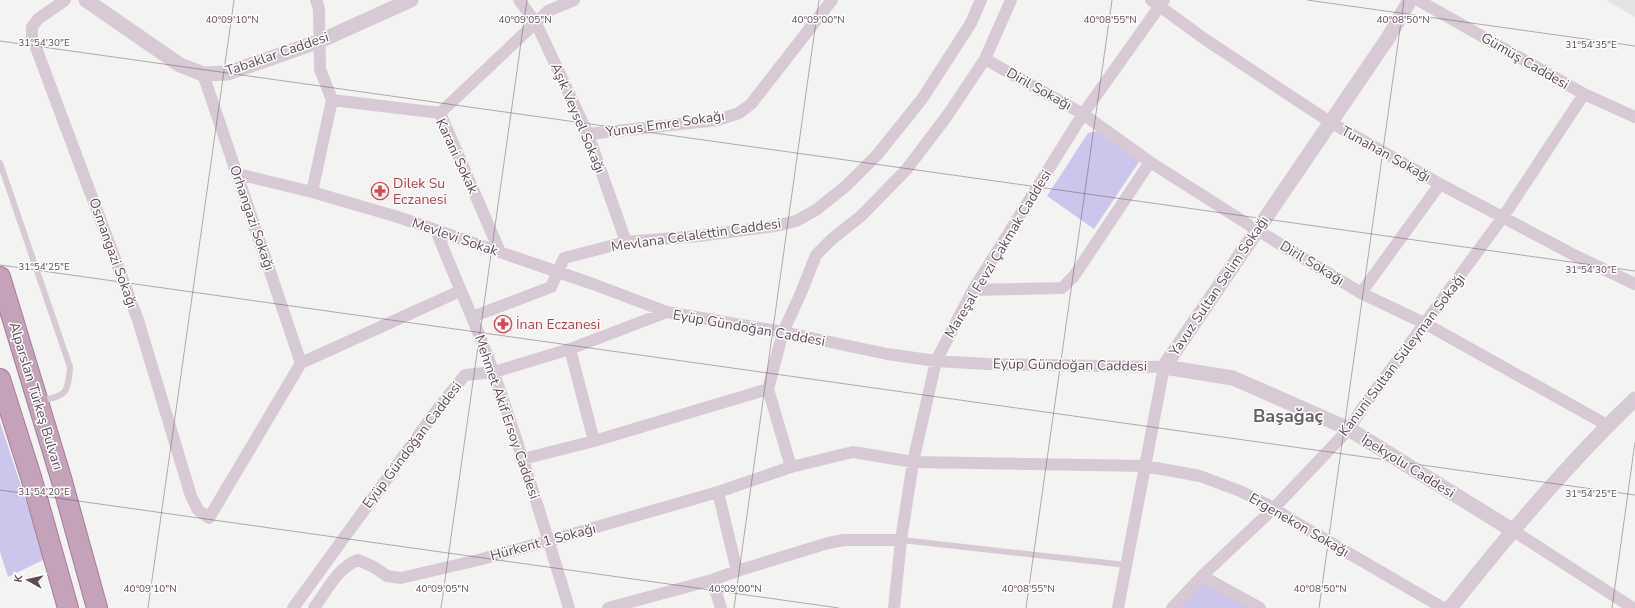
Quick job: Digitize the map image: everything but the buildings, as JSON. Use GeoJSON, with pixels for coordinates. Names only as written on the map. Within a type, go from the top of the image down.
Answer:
{"type":"FeatureCollection","features":[{"type":"Feature","properties":{"kind":"highway","name":"Alparslan Türkeş Bulvarı"},"geometry":{"type":"LineString","coordinates":[[0,277],[61,478],[97,608]]}},
{"type":"Feature","properties":{"kind":"highway","name":"Alparslan Türkeş Bulvarı"},"geometry":{"type":"LineString","coordinates":[[0,379],[31,477],[68,608]]}},
{"type":"Feature","properties":{"kind":"street","name":"Osmangazi Sokağı"},"geometry":{"type":"LineString","coordinates":[[65,0],[38,19],[32,27],[32,37],[138,320],[191,496],[198,510],[209,518],[301,363]]}},
{"type":"Feature","properties":{"kind":"street","name":"Tabaklar Caddesi"},"geometry":{"type":"LineString","coordinates":[[86,0],[180,65],[203,74],[228,74],[320,41],[411,0]]}},
{"type":"Feature","properties":{"kind":"street"},"geometry":{"type":"LineString","coordinates":[[312,192],[332,100],[320,68],[319,9],[316,0]]}},
{"type":"Feature","properties":{"kind":"street","name":"Aşık Veysel Sokağı"},"geometry":{"type":"LineString","coordinates":[[520,0],[536,23],[588,134],[626,242]]}},
{"type":"Feature","properties":{"kind":"street"},"geometry":{"type":"LineString","coordinates":[[440,113],[548,11],[574,0]]}},
{"type":"Feature","properties":{"kind":"street","name":"Mevlana Celalettin Caddesi"},"geometry":{"type":"LineString","coordinates":[[472,317],[551,286],[564,258],[626,242],[699,236],[775,226],[796,221],[816,210],[846,186],[877,155],[917,106],[971,23],[981,0]]}},
{"type":"Feature","properties":{"kind":"street"},"geometry":{"type":"LineString","coordinates":[[791,467],[768,389],[783,332],[816,255],[832,239],[861,216],[906,170],[947,116],[985,59],[1011,0]]}},
{"type":"Feature","properties":{"kind":"street","name":"Yavuz Sultan Selim Sokağı"},"geometry":{"type":"LineString","coordinates":[[1118,608],[1164,367],[1388,38],[1410,0]]}},
{"type":"Feature","properties":{"kind":"street","name":"Gümüş Caddesi"},"geometry":{"type":"LineString","coordinates":[[1418,0],[1584,94],[1635,117]]}},
{"type":"Feature","properties":{"kind":"street","name":"Yunus Emre Sokağı"},"geometry":{"type":"LineString","coordinates":[[588,134],[718,120],[739,113],[751,104],[826,1]]}},
{"type":"Feature","properties":{"kind":"street","name":"Tunahan Sokağı"},"geometry":{"type":"LineString","coordinates":[[1158,2],[1206,40],[1330,122],[1440,184],[1574,255],[1635,284]]}},
{"type":"Feature","properties":{"kind":"street","name":"Mareşal Fevzi Çakmak Caddesi"},"geometry":{"type":"LineString","coordinates":[[894,608],[901,540],[913,462],[936,360],[973,290],[1083,114],[1158,2]]}},
{"type":"Feature","properties":{"kind":"street","name":"Diril Sokağı"},"geometry":{"type":"LineString","coordinates":[[985,59],[1083,114],[1150,162],[1257,230],[1361,293],[1426,324],[1607,425]]}},
{"type":"Feature","properties":{"kind":"street","name":"Orhangazi Sokağı"},"geometry":{"type":"LineString","coordinates":[[203,74],[301,363]]}},
{"type":"Feature","properties":{"kind":"street","name":"Kanuni Sultan Süleyman Sokağı"},"geometry":{"type":"LineString","coordinates":[[1172,608],[1202,576],[1274,508],[1349,429],[1363,407],[1426,324],[1503,217],[1584,94]]}},
{"type":"Feature","properties":{"kind":"street","name":"Karani Sokak"},"geometry":{"type":"LineString","coordinates":[[332,100],[440,113],[500,252]]}},
{"type":"Feature","properties":{"kind":"street"},"geometry":{"type":"LineString","coordinates":[[973,290],[1062,288],[1074,276],[1150,162]]}},
{"type":"Feature","properties":{"kind":"street","name":"Mevlevi Sokak"},"geometry":{"type":"LineString","coordinates":[[238,174],[312,192],[398,217],[557,273],[593,284],[667,312]]}},
{"type":"Feature","properties":{"kind":"street"},"geometry":{"type":"LineString","coordinates":[[1361,293],[1440,184]]}},
{"type":"Feature","properties":{"kind":"street","name":"Mehmet Akif Ersoy Caddesi"},"geometry":{"type":"LineString","coordinates":[[436,230],[494,372],[523,459],[569,608]]}},
{"type":"Feature","properties":{"kind":"street"},"geometry":{"type":"LineString","coordinates":[[301,363],[460,291]]}},
{"type":"Feature","properties":{"kind":"street","name":"Eyüp Gündoğan Caddesi"},"geometry":{"type":"LineString","coordinates":[[292,608],[439,407],[465,375],[494,372],[570,349],[667,312],[783,332],[887,354],[936,360],[987,364],[1164,367]]}},
{"type":"Feature","properties":{"kind":"street"},"geometry":{"type":"LineString","coordinates":[[570,349],[594,441]]}},
{"type":"Feature","properties":{"kind":"street","name":"İpekyolu Caddesi"},"geometry":{"type":"LineString","coordinates":[[1164,367],[1232,378],[1349,429],[1512,530],[1633,608]]}},
{"type":"Feature","properties":{"kind":"street"},"geometry":{"type":"LineString","coordinates":[[523,459],[594,441],[768,389]]}},
{"type":"Feature","properties":{"kind":"street"},"geometry":{"type":"LineString","coordinates":[[1450,608],[1512,530],[1607,425],[1635,399]]}},
{"type":"Feature","properties":{"kind":"street","name":"Hürkent 1 Sokağı"},"geometry":{"type":"LineString","coordinates":[[314,608],[346,565],[358,560],[374,567],[387,576],[401,578],[478,560],[548,541],[718,492],[791,467],[853,452],[913,462]]}},
{"type":"Feature","properties":{"kind":"street","name":"Ergenekon Sokağı"},"geometry":{"type":"LineString","coordinates":[[913,462],[1145,466],[1200,476],[1240,491],[1274,508],[1290,519],[1443,608]]}},
{"type":"Feature","properties":{"kind":"street"},"geometry":{"type":"LineString","coordinates":[[718,492],[737,571]]}},
{"type":"Feature","properties":{"kind":"street"},"geometry":{"type":"LineString","coordinates":[[608,608],[712,580],[828,543],[844,540],[901,540]]}},
{"type":"Feature","properties":{"kind":"street"},"geometry":{"type":"LineString","coordinates":[[1202,576],[1260,608]]}},
{"type":"Feature","properties":{"kind":"street"},"geometry":{"type":"LineString","coordinates":[[712,580],[721,608]]}},
{"type":"Feature","properties":{"kind":"lane"},"geometry":{"type":"LineString","coordinates":[[0,163],[70,367],[68,386],[59,397],[38,401]]}},
{"type":"Feature","properties":{"kind":"lane"},"geometry":{"type":"LineString","coordinates":[[901,540],[1126,565]]}},
{"type":"Feature","properties":{"kind":"shaded area"},"geometry":{"type":"Polygon","coordinates":[[[1606,0],[1635,0],[1635,17],[1606,0]]]}},
{"type":"Feature","properties":{"kind":"shaded area"},"geometry":{"type":"Polygon","coordinates":[[[1097,131],[1141,159],[1094,229],[1047,196],[1088,133],[1097,131]]]}},
{"type":"Feature","properties":{"kind":"shaded area"},"geometry":{"type":"Polygon","coordinates":[[[0,422],[45,559],[8,577],[0,552],[0,422]]]}},
{"type":"Feature","properties":{"kind":"shaded area"},"geometry":{"type":"Polygon","coordinates":[[[1198,584],[1209,584],[1251,608],[1175,608],[1198,584]]]}},
{"type":"Feature","properties":{"kind":"place","name":"Dilek Su Eczanesi"},"geometry":{"type":"Point","coordinates":[380,191]}},
{"type":"Feature","properties":{"kind":"place","name":"İnan Eczanesi"},"geometry":{"type":"Point","coordinates":[503,324]}},
{"type":"Feature","properties":{"kind":"district","name":"Başağaç"},"geometry":{"type":"Point","coordinates":[1288,416]}}]}
